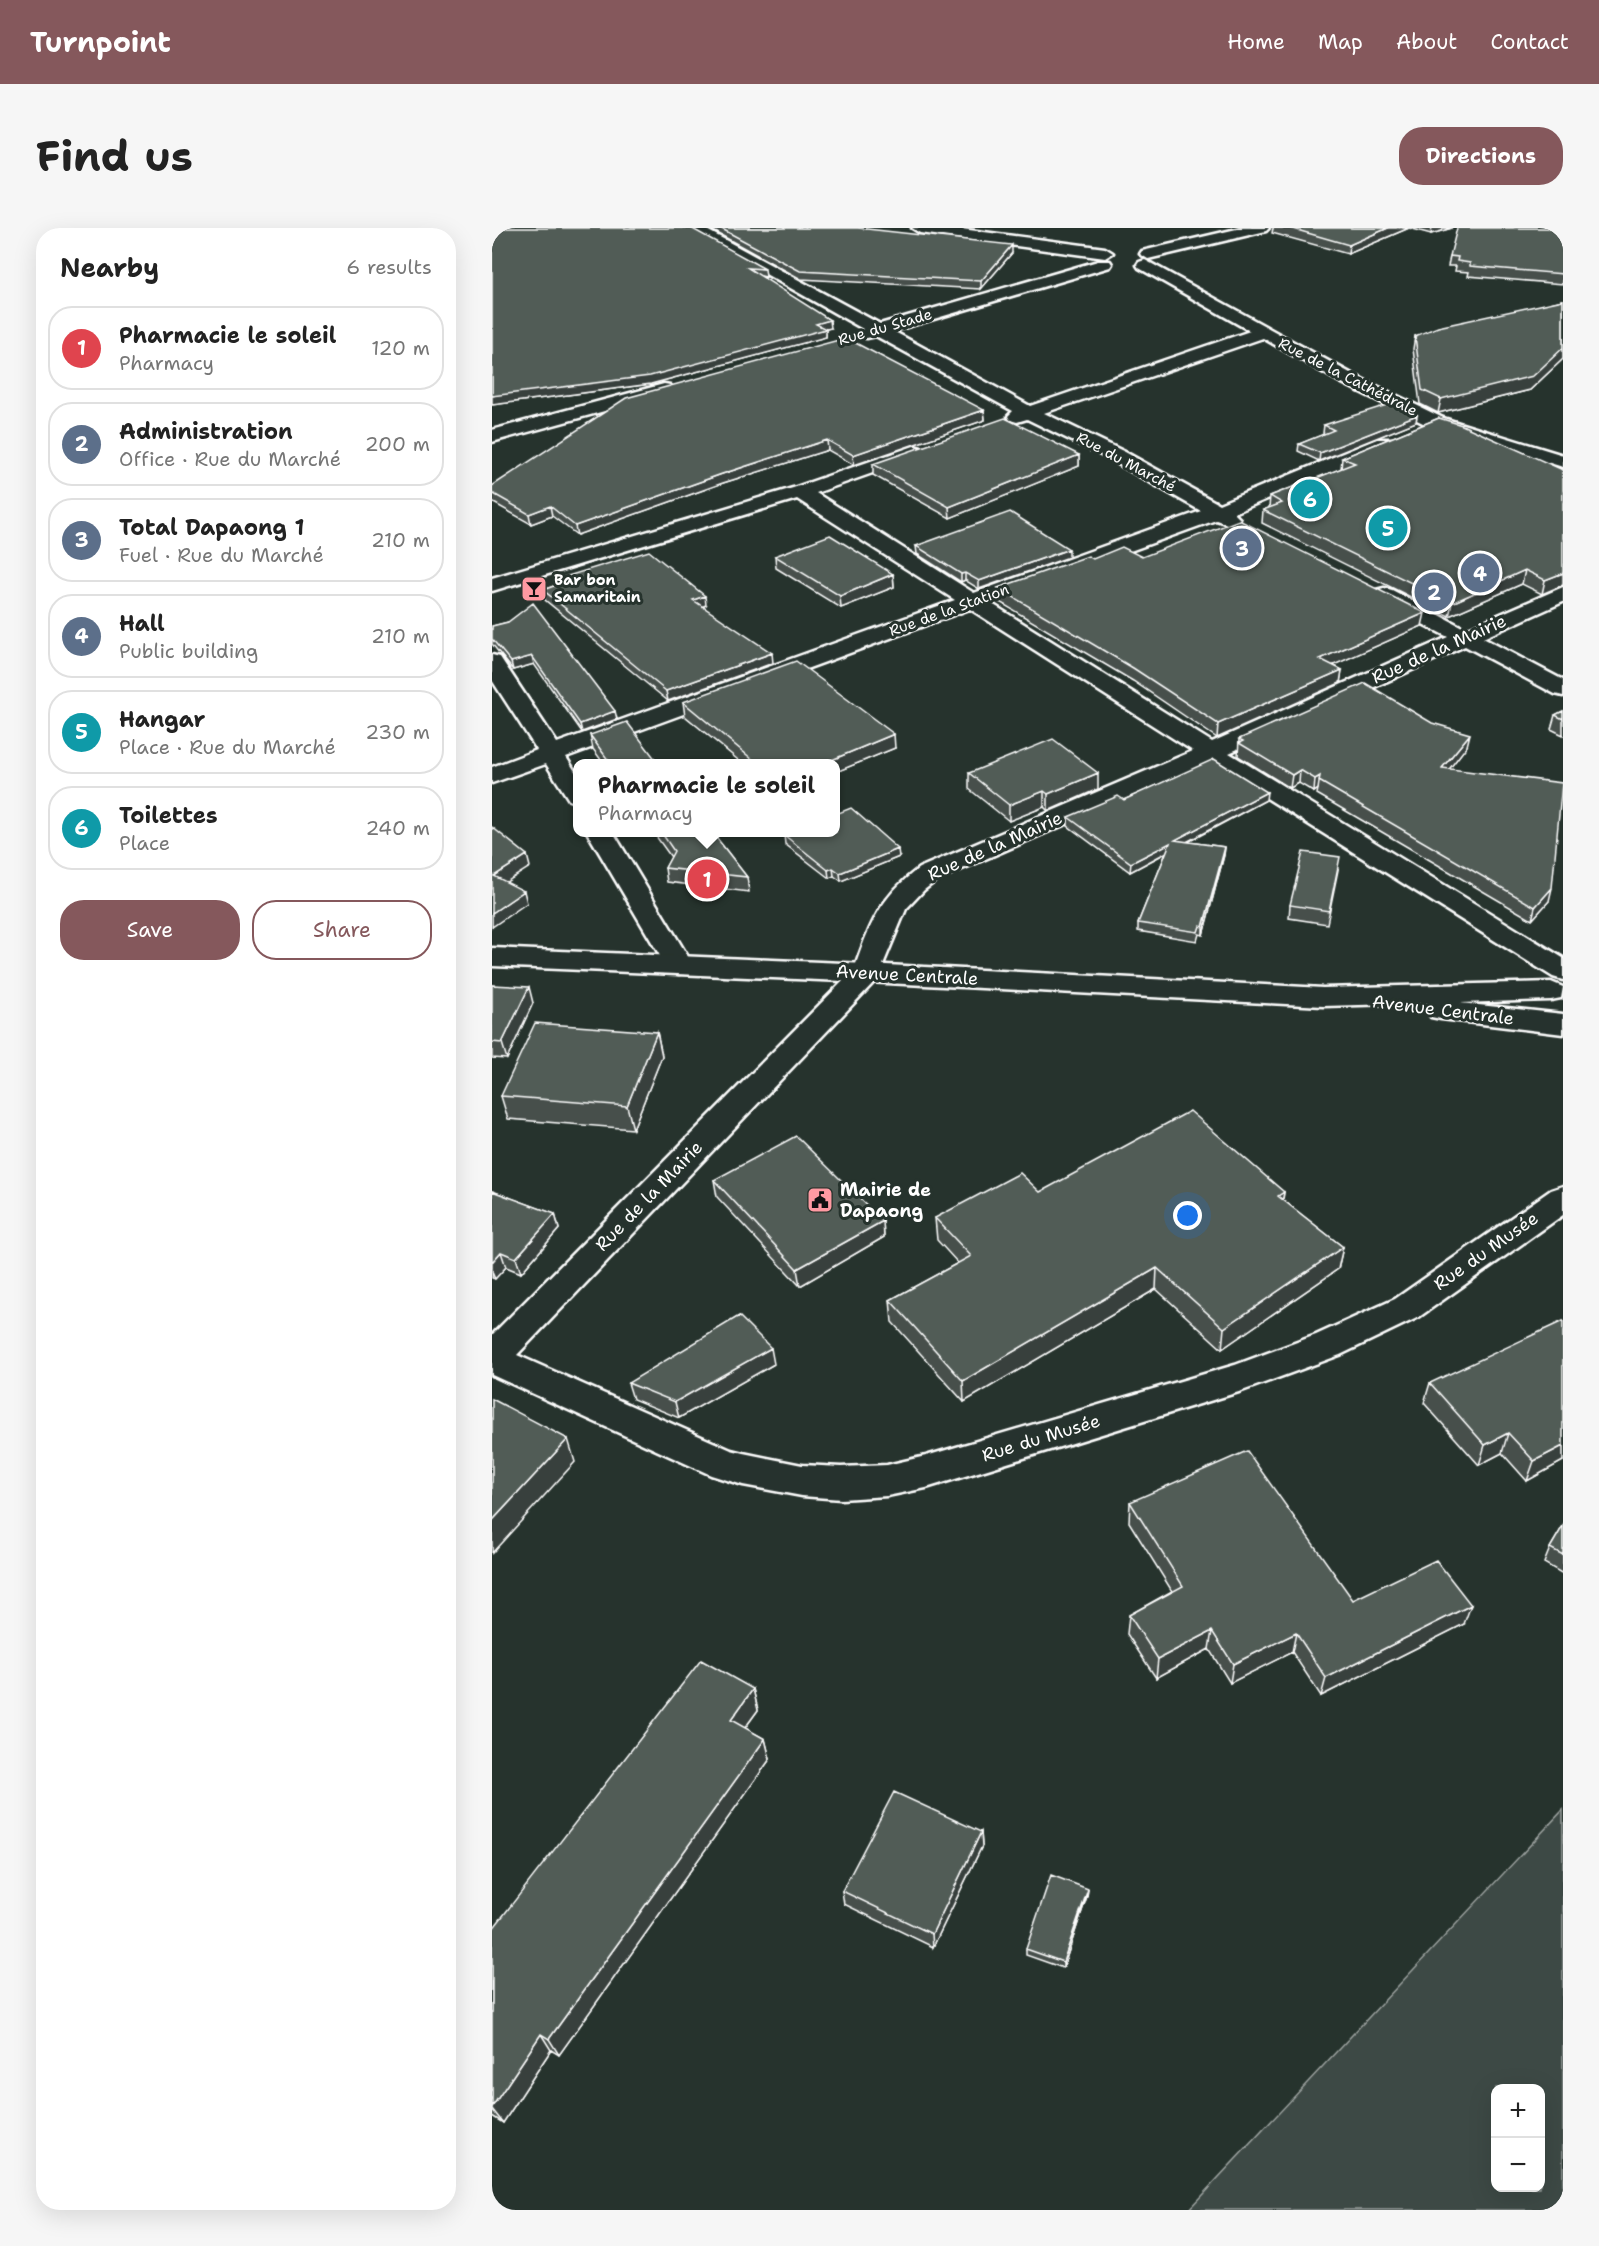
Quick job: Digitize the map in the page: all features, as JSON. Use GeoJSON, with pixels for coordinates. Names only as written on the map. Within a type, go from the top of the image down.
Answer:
{"type":"FeatureCollection","features":[{"type":"Feature","properties":{"kind":"street","name":"Rue du Marché"},"geometry":{"type":"LineString","coordinates":[[692,228],[1028,412],[1118,456],[1249,528]]}},
{"type":"Feature","properties":{"kind":"street"},"geometry":{"type":"LineString","coordinates":[[920,228],[1125,259]]}},
{"type":"Feature","properties":{"kind":"street","name":"Rue du Stade"},"geometry":{"type":"LineString","coordinates":[[855,336],[1125,259],[1262,228]]}},
{"type":"Feature","properties":{"kind":"street","name":"Rue de la Cathédrale"},"geometry":{"type":"LineString","coordinates":[[1125,259],[1346,378],[1436,422],[1563,461]]}},
{"type":"Feature","properties":{"kind":"street"},"geometry":{"type":"LineString","coordinates":[[995,423],[1262,333]]}},
{"type":"Feature","properties":{"kind":"street"},"geometry":{"type":"LineString","coordinates":[[492,436],[685,383]]}},
{"type":"Feature","properties":{"kind":"street","name":"Rue de la Station"},"geometry":{"type":"LineString","coordinates":[[492,775],[1218,512],[1436,422]]}},
{"type":"Feature","properties":{"kind":"street"},"geometry":{"type":"LineString","coordinates":[[492,585],[800,492],[930,446]]}},
{"type":"Feature","properties":{"kind":"street"},"geometry":{"type":"LineString","coordinates":[[800,492],[1210,752],[1559,980],[1550,1000],[1553,1009],[1563,1020]]}},
{"type":"Feature","properties":{"kind":"street"},"geometry":{"type":"LineString","coordinates":[[1363,585],[1466,636],[1563,689]]}},
{"type":"Feature","properties":{"kind":"street","name":"Rue de la Mairie"},"geometry":{"type":"LineString","coordinates":[[492,1358],[867,973],[886,919],[896,901],[911,886],[928,874],[1210,752],[1563,594]]}},
{"type":"Feature","properties":{"kind":"street"},"geometry":{"type":"LineString","coordinates":[[492,662],[573,787]]}},
{"type":"Feature","properties":{"kind":"street"},"geometry":{"type":"LineString","coordinates":[[603,837],[679,965]]}},
{"type":"Feature","properties":{"kind":"street","name":"Avenue Centrale"},"geometry":{"type":"LineString","coordinates":[[492,957],[867,973],[1323,997],[1563,1024]]}},
{"type":"Feature","properties":{"kind":"street","name":"Avenue Centrale"},"geometry":{"type":"LineString","coordinates":[[1323,997],[1559,980]]}},
{"type":"Feature","properties":{"kind":"street","name":"Rue du Musée"},"geometry":{"type":"LineString","coordinates":[[492,1358],[724,1464],[762,1474],[824,1483],[880,1482],[926,1472],[1242,1377],[1328,1345],[1407,1308],[1563,1198]]}},
{"type":"Feature","properties":{"kind":"shaded area"},"geometry":{"type":"Polygon","coordinates":[[[1563,1810],[1563,2210],[1188,2210],[1563,1810]]]}},
{"type":"Feature","properties":{"kind":"building"},"geometry":{"type":"Polygon","coordinates":[[[492,228],[691,228],[765,269],[748,268],[830,320],[816,324],[826,329],[650,376],[492,396],[492,228]]]}},
{"type":"Feature","properties":{"kind":"building"},"geometry":{"type":"Polygon","coordinates":[[[720,228],[858,228],[1012,245],[981,281],[800,271],[720,228]]]}},
{"type":"Feature","properties":{"kind":"building"},"geometry":{"type":"Polygon","coordinates":[[[1290,228],[1388,228],[1349,245],[1290,228]]]}},
{"type":"Feature","properties":{"kind":"building"},"geometry":{"type":"Polygon","coordinates":[[[1457,228],[1563,228],[1563,274],[1470,266],[1470,263],[1457,261],[1458,257],[1450,256],[1457,228]]]}},
{"type":"Feature","properties":{"kind":"building"},"geometry":{"type":"Polygon","coordinates":[[[1563,300],[1563,348],[1533,376],[1441,399],[1422,390],[1415,336],[1438,327],[1563,300]]]}},
{"type":"Feature","properties":{"kind":"building"},"geometry":{"type":"Polygon","coordinates":[[[846,338],[984,410],[853,455],[827,440],[575,526],[550,506],[529,514],[492,493],[492,486],[626,398],[846,338]]]}},
{"type":"Feature","properties":{"kind":"building"},"geometry":{"type":"Polygon","coordinates":[[[1393,403],[1417,415],[1320,453],[1299,444],[1334,430],[1324,425],[1393,403]]]}},
{"type":"Feature","properties":{"kind":"building"},"geometry":{"type":"Polygon","coordinates":[[[1005,418],[1079,455],[949,507],[873,464],[1005,418]]]}},
{"type":"Feature","properties":{"kind":"building"},"geometry":{"type":"Polygon","coordinates":[[[1439,418],[1462,425],[1563,470],[1563,573],[1545,580],[1525,570],[1452,603],[1263,510],[1282,503],[1270,496],[1355,463],[1342,458],[1439,418]]]}},
{"type":"Feature","properties":{"kind":"building"},"geometry":{"type":"Polygon","coordinates":[[[1010,512],[1069,549],[979,581],[965,573],[961,574],[916,546],[1010,512]]]}},
{"type":"Feature","properties":{"kind":"building"},"geometry":{"type":"Polygon","coordinates":[[[1239,520],[1425,613],[1320,659],[1342,670],[1218,724],[1133,668],[998,588],[1088,556],[1093,559],[1122,547],[1142,557],[1239,520]]]}},
{"type":"Feature","properties":{"kind":"building"},"geometry":{"type":"Polygon","coordinates":[[[830,535],[893,574],[840,596],[775,556],[830,535]]]}},
{"type":"Feature","properties":{"kind":"building"},"geometry":{"type":"Polygon","coordinates":[[[649,551],[705,596],[693,600],[772,653],[666,691],[543,590],[565,582],[561,578],[649,551]]]}},
{"type":"Feature","properties":{"kind":"building"},"geometry":{"type":"Polygon","coordinates":[[[533,603],[615,711],[580,724],[532,656],[511,662],[492,639],[492,626],[508,622],[533,603]]]}},
{"type":"Feature","properties":{"kind":"building"},"geometry":{"type":"Polygon","coordinates":[[[796,661],[894,734],[834,759],[752,759],[683,702],[796,661]]]}},
{"type":"Feature","properties":{"kind":"building"},"geometry":{"type":"Polygon","coordinates":[[[1365,683],[1432,723],[1470,734],[1442,768],[1562,783],[1552,888],[1535,907],[1319,781],[1320,776],[1315,779],[1300,770],[1292,775],[1239,743],[1243,741],[1239,739],[1365,683]]]}},
{"type":"Feature","properties":{"kind":"building"},"geometry":{"type":"Polygon","coordinates":[[[1563,711],[1563,719],[1555,715],[1563,711]]]}},
{"type":"Feature","properties":{"kind":"building"},"geometry":{"type":"Polygon","coordinates":[[[627,722],[655,759],[607,759],[590,735],[627,722]]]}},
{"type":"Feature","properties":{"kind":"building"},"geometry":{"type":"Polygon","coordinates":[[[1053,739],[1098,773],[1048,794],[1044,791],[1009,805],[969,773],[1053,739]]]}},
{"type":"Feature","properties":{"kind":"building"},"geometry":{"type":"Polygon","coordinates":[[[1214,759],[1267,792],[1175,840],[1225,847],[1203,927],[1200,926],[1198,932],[1138,923],[1170,843],[1131,863],[1068,817],[1118,796],[1124,800],[1214,759]]]}},
{"type":"Feature","properties":{"kind":"building"},"geometry":{"type":"Polygon","coordinates":[[[851,808],[898,849],[840,873],[833,868],[828,870],[787,837],[840,837],[840,812],[851,808]]]}},
{"type":"Feature","properties":{"kind":"building"},"geometry":{"type":"Polygon","coordinates":[[[492,827],[527,855],[494,876],[524,891],[492,913],[492,827]]]}},
{"type":"Feature","properties":{"kind":"building"},"geometry":{"type":"Polygon","coordinates":[[[664,837],[716,837],[747,877],[665,868],[674,851],[664,837]]]}},
{"type":"Feature","properties":{"kind":"building"},"geometry":{"type":"Polygon","coordinates":[[[1303,852],[1340,857],[1329,911],[1290,905],[1303,852]]]}},
{"type":"Feature","properties":{"kind":"building"},"geometry":{"type":"Polygon","coordinates":[[[492,985],[529,987],[502,1043],[492,1042],[492,985]]]}},
{"type":"Feature","properties":{"kind":"building"},"geometry":{"type":"Polygon","coordinates":[[[535,1023],[657,1032],[627,1106],[501,1096],[535,1023]]]}},
{"type":"Feature","properties":{"kind":"building"},"geometry":{"type":"Polygon","coordinates":[[[1190,1111],[1284,1192],[1278,1196],[1343,1247],[1224,1328],[1157,1268],[963,1381],[890,1300],[971,1256],[935,1218],[1020,1173],[1040,1192],[1190,1111]]]}},
{"type":"Feature","properties":{"kind":"building"},"geometry":{"type":"Polygon","coordinates":[[[796,1136],[883,1221],[797,1269],[714,1180],[796,1136]]]}},
{"type":"Feature","properties":{"kind":"building"},"geometry":{"type":"Polygon","coordinates":[[[492,1191],[555,1214],[516,1258],[501,1252],[492,1262],[492,1191]]]}},
{"type":"Feature","properties":{"kind":"building"},"geometry":{"type":"Polygon","coordinates":[[[739,1316],[771,1348],[675,1402],[628,1383],[739,1316]]]}},
{"type":"Feature","properties":{"kind":"building"},"geometry":{"type":"Polygon","coordinates":[[[1563,1321],[1563,1446],[1534,1461],[1508,1433],[1485,1445],[1430,1383],[1563,1321]]]}},
{"type":"Feature","properties":{"kind":"building"},"geometry":{"type":"Polygon","coordinates":[[[492,1399],[568,1439],[492,1521],[492,1399]]]}},
{"type":"Feature","properties":{"kind":"building"},"geometry":{"type":"Polygon","coordinates":[[[1247,1451],[1353,1600],[1436,1560],[1471,1605],[1326,1678],[1296,1633],[1233,1664],[1212,1631],[1158,1659],[1129,1615],[1183,1586],[1130,1502],[1247,1451]]]}},
{"type":"Feature","properties":{"kind":"building"},"geometry":{"type":"Polygon","coordinates":[[[1563,1526],[1563,1555],[1550,1548],[1563,1526]]]}},
{"type":"Feature","properties":{"kind":"building"},"geometry":{"type":"Polygon","coordinates":[[[701,1660],[753,1689],[731,1720],[765,1739],[549,2039],[541,2034],[492,2107],[492,1930],[701,1660]]]}},
{"type":"Feature","properties":{"kind":"building"},"geometry":{"type":"Polygon","coordinates":[[[894,1792],[981,1832],[932,1934],[842,1891],[894,1792]]]}},
{"type":"Feature","properties":{"kind":"building"},"geometry":{"type":"Polygon","coordinates":[[[1051,1875],[1088,1889],[1063,1962],[1026,1949],[1051,1875]]]}},
{"type":"Feature","properties":{"kind":"place","name":"Toilettes"},"geometry":{"type":"Point","coordinates":[1310,499]}},
{"type":"Feature","properties":{"kind":"place","name":"Hangar"},"geometry":{"type":"Point","coordinates":[1388,528]}},
{"type":"Feature","properties":{"kind":"place","name":"Total Dapaong 1"},"geometry":{"type":"Point","coordinates":[1242,548]}},
{"type":"Feature","properties":{"kind":"place","name":"Hall"},"geometry":{"type":"Point","coordinates":[1480,573]}},
{"type":"Feature","properties":{"kind":"place","name":"Bar bon Samaritain"},"geometry":{"type":"Point","coordinates":[534,589]}},
{"type":"Feature","properties":{"kind":"place","name":"Administration"},"geometry":{"type":"Point","coordinates":[1434,592]}},
{"type":"Feature","properties":{"kind":"place","name":"Pharmacie le soleil"},"geometry":{"type":"Point","coordinates":[707,879]}},
{"type":"Feature","properties":{"kind":"place","name":"Mairie de Dapaong"},"geometry":{"type":"Point","coordinates":[820,1200]}}]}
